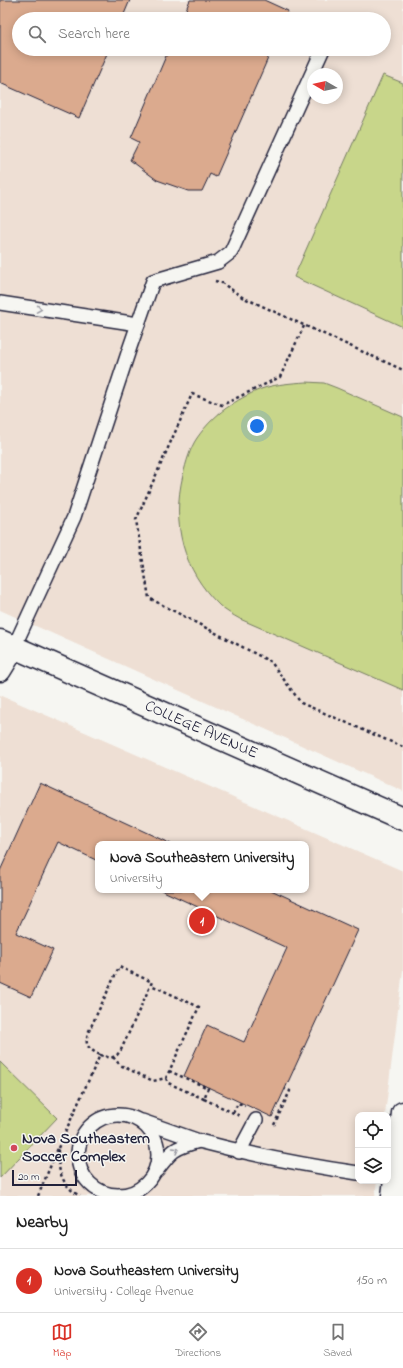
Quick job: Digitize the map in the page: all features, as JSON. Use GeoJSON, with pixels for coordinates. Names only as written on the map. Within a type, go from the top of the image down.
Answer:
{"type":"FeatureCollection","features":[{"type":"Feature","properties":{"kind":"street"},"geometry":{"type":"LineString","coordinates":[[0,670],[7,644]]}},
{"type":"Feature","properties":{"kind":"street","name":"COLLEGE AVENUE"},"geometry":{"type":"LineString","coordinates":[[7,644],[403,819]]}},
{"type":"Feature","properties":{"kind":"street"},"geometry":{"type":"LineString","coordinates":[[392,1184],[403,1113]]}},
{"type":"Feature","properties":{"kind":"lane"},"geometry":{"type":"LineString","coordinates":[[7,644],[74,517],[153,281],[218,262],[231,252],[320,56]]}},
{"type":"Feature","properties":{"kind":"lane"},"geometry":{"type":"LineString","coordinates":[[0,303],[138,324]]}},
{"type":"Feature","properties":{"kind":"lane"},"geometry":{"type":"LineString","coordinates":[[199,1141],[179,1147],[169,1154],[151,1178],[141,1188],[129,1194],[116,1195],[103,1193],[92,1186],[83,1176],[78,1164],[78,1150],[81,1138],[89,1126],[100,1118],[113,1115],[126,1115],[199,1141],[239,1152],[303,1165],[355,1173]]}},
{"type":"Feature","properties":{"kind":"lane"},"geometry":{"type":"LineString","coordinates":[[136,1119],[148,1129],[155,1140],[158,1153],[157,1166],[151,1178]]}},
{"type":"Feature","properties":{"kind":"lane"},"geometry":{"type":"LineString","coordinates":[[239,1152],[251,1119]]}},
{"type":"Feature","properties":{"kind":"path"},"geometry":{"type":"LineString","coordinates":[[214,281],[222,283],[242,297],[403,370]]}},
{"type":"Feature","properties":{"kind":"path"},"geometry":{"type":"LineString","coordinates":[[304,326],[280,377],[222,405],[192,394],[136,520],[149,598],[271,662],[301,704],[403,747]]}},
{"type":"Feature","properties":{"kind":"path"},"geometry":{"type":"LineString","coordinates":[[119,966],[152,982],[121,1050],[113,1057],[105,1057],[100,1055],[87,1045],[86,1040],[119,966]]}},
{"type":"Feature","properties":{"kind":"path"},"geometry":{"type":"LineString","coordinates":[[150,985],[199,1007],[166,1078],[168,1083],[251,1119]]}},
{"type":"Feature","properties":{"kind":"path"},"geometry":{"type":"LineString","coordinates":[[38,1196],[100,1055]]}},
{"type":"Feature","properties":{"kind":"path"},"geometry":{"type":"LineString","coordinates":[[113,1057],[120,1065],[153,1081],[166,1078]]}},
{"type":"Feature","properties":{"kind":"path"},"geometry":{"type":"LineString","coordinates":[[169,1071],[208,1088],[204,1099]]}},
{"type":"Feature","properties":{"kind":"path"},"geometry":{"type":"LineString","coordinates":[[271,1130],[290,1092],[285,1090]]}},
{"type":"Feature","properties":{"kind":"path"},"geometry":{"type":"LineString","coordinates":[[58,1148],[58,1167],[61,1175],[70,1189],[80,1196]]}},
{"type":"Feature","properties":{"kind":"shaded area"},"geometry":{"type":"Polygon","coordinates":[[[0,0],[403,0],[403,791],[0,610],[0,0]]]}},
{"type":"Feature","properties":{"kind":"shaded area"},"geometry":{"type":"Polygon","coordinates":[[[0,695],[403,871],[403,970],[385,1112],[355,1112],[355,1184],[377,1184],[375,1196],[0,1196],[0,695]]]}},
{"type":"Feature","properties":{"kind":"green space"},"geometry":{"type":"Polygon","coordinates":[[[383,75],[403,83],[403,327],[294,277],[383,75]]]}},
{"type":"Feature","properties":{"kind":"green space"},"geometry":{"type":"Polygon","coordinates":[[[290,383],[324,383],[403,417],[403,690],[240,619],[226,611],[219,605],[196,577],[183,545],[178,511],[180,493],[188,456],[192,446],[201,433],[221,412],[238,400],[252,393],[264,388],[290,383]]]}},
{"type":"Feature","properties":{"kind":"green space","name":"Nova Southeastern Soccer Complex"},"geometry":{"type":"Polygon","coordinates":[[[0,1062],[57,1118],[0,1178],[0,1062]]]}},
{"type":"Feature","properties":{"kind":"building"},"geometry":{"type":"Polygon","coordinates":[[[0,0],[130,0],[125,12],[12,12],[12,56],[106,56],[79,118],[0,83],[0,0]]]}},
{"type":"Feature","properties":{"kind":"building"},"geometry":{"type":"Polygon","coordinates":[[[190,0],[264,0],[288,11],[288,12],[185,12],[190,0]]]}},
{"type":"Feature","properties":{"kind":"building"},"geometry":{"type":"Polygon","coordinates":[[[166,56],[269,56],[216,177],[210,174],[202,191],[188,191],[157,180],[130,160],[139,142],[131,138],[166,56]]]}},
{"type":"Feature","properties":{"kind":"building"},"geometry":{"type":"Polygon","coordinates":[[[40,783],[165,841],[95,841],[95,860],[58,842],[16,933],[53,950],[31,997],[0,983],[0,871],[40,783]]]}},
{"type":"Feature","properties":{"kind":"building"},"geometry":{"type":"Polygon","coordinates":[[[168,893],[278,893],[358,930],[272,1117],[184,1076],[207,1025],[244,1042],[287,948],[168,893]]]}},
{"type":"Feature","properties":{"kind":"place","name":"Nova Southeastern University"},"geometry":{"type":"Point","coordinates":[202,921]}},
{"type":"Feature","properties":{"kind":"place","name":"Nova Southeastern Soccer Complex"},"geometry":{"type":"Point","coordinates":[14,1148]}}]}
